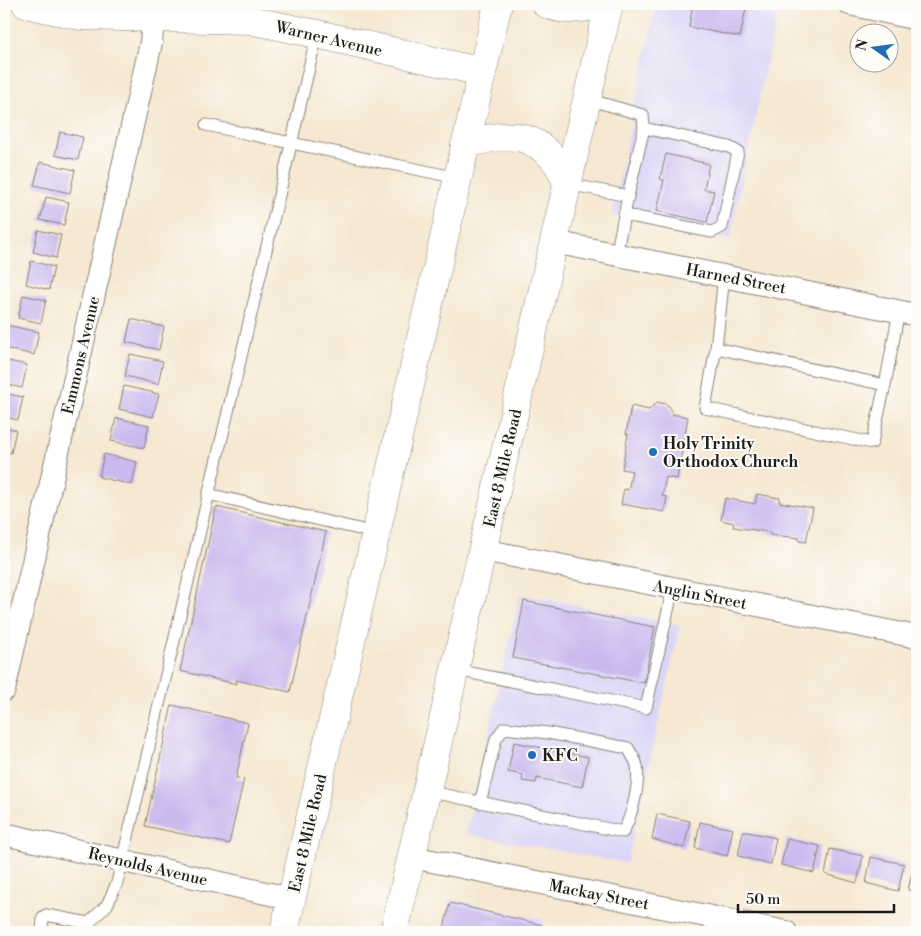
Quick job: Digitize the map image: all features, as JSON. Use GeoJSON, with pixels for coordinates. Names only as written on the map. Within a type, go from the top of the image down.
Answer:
{"type":"FeatureCollection","features":[{"type":"Feature","properties":{"kind":"main road","name":"Warner Avenue"},"geometry":{"type":"LineString","coordinates":[[26,4],[81,16],[249,20],[482,72]]}},
{"type":"Feature","properties":{"kind":"main road","name":"East 8 Mile Road"},"geometry":{"type":"LineString","coordinates":[[284,932],[498,4]]}},
{"type":"Feature","properties":{"kind":"main road"},"geometry":{"type":"LineString","coordinates":[[546,4],[561,9],[576,9],[601,4]]}},
{"type":"Feature","properties":{"kind":"main road","name":"East 8 Mile Road"},"geometry":{"type":"LineString","coordinates":[[394,932],[609,4]]}},
{"type":"Feature","properties":{"kind":"main road"},"geometry":{"type":"LineString","coordinates":[[465,145],[502,135],[516,136],[531,141],[545,151],[557,164],[568,184]]}},
{"type":"Feature","properties":{"kind":"street"},"geometry":{"type":"LineString","coordinates":[[850,4],[917,18]]}},
{"type":"Feature","properties":{"kind":"street","name":"Emmons Avenue"},"geometry":{"type":"LineString","coordinates":[[4,690],[149,53],[153,19]]}},
{"type":"Feature","properties":{"kind":"street","name":"Harned Street"},"geometry":{"type":"LineString","coordinates":[[554,242],[908,313]]}},
{"type":"Feature","properties":{"kind":"street","name":"Anglin Street"},"geometry":{"type":"LineString","coordinates":[[483,550],[917,637]]}},
{"type":"Feature","properties":{"kind":"street","name":"Reynolds Avenue"},"geometry":{"type":"LineString","coordinates":[[4,834],[292,899]]}},
{"type":"Feature","properties":{"kind":"street","name":"Mackay Street"},"geometry":{"type":"LineString","coordinates":[[412,857],[786,932]]}},
{"type":"Feature","properties":{"kind":"lane"},"geometry":{"type":"LineString","coordinates":[[42,932],[43,918],[46,915],[88,927],[107,905],[117,883],[317,34]]}},
{"type":"Feature","properties":{"kind":"lane"},"geometry":{"type":"LineString","coordinates":[[587,99],[643,114],[644,128],[616,255]]}},
{"type":"Feature","properties":{"kind":"lane"},"geometry":{"type":"LineString","coordinates":[[206,125],[458,178]]}},
{"type":"Feature","properties":{"kind":"lane"},"geometry":{"type":"LineString","coordinates":[[625,215],[712,232],[722,227],[738,152],[729,147],[644,128]]}},
{"type":"Feature","properties":{"kind":"lane"},"geometry":{"type":"LineString","coordinates":[[568,184],[628,196]]}},
{"type":"Feature","properties":{"kind":"lane"},"geometry":{"type":"LineString","coordinates":[[724,276],[716,348],[705,408],[872,443],[885,385],[908,313]]}},
{"type":"Feature","properties":{"kind":"lane"},"geometry":{"type":"LineString","coordinates":[[716,348],[885,385]]}},
{"type":"Feature","properties":{"kind":"lane"},"geometry":{"type":"LineString","coordinates":[[208,494],[376,533]]}},
{"type":"Feature","properties":{"kind":"lane"},"geometry":{"type":"LineString","coordinates":[[456,670],[646,708],[673,588]]}},
{"type":"Feature","properties":{"kind":"lane"},"geometry":{"type":"LineString","coordinates":[[427,791],[480,803],[624,832],[630,817],[636,788],[637,765],[628,748],[504,728],[496,739],[480,803]]}},
{"type":"Feature","properties":{"kind":"shaded area"},"geometry":{"type":"Polygon","coordinates":[[[656,4],[745,4],[778,10],[730,240],[612,215],[656,4]]]}},
{"type":"Feature","properties":{"kind":"shaded area"},"geometry":{"type":"Polygon","coordinates":[[[520,594],[680,626],[627,863],[466,834],[520,594]]]}},
{"type":"Feature","properties":{"kind":"shaded area"},"geometry":{"type":"Polygon","coordinates":[[[451,899],[543,920],[541,932],[444,932],[451,899]]]}},
{"type":"Feature","properties":{"kind":"building"},"geometry":{"type":"Polygon","coordinates":[[[693,4],[725,4],[746,8],[740,37],[689,27],[693,4]]]}},
{"type":"Feature","properties":{"kind":"building"},"geometry":{"type":"Polygon","coordinates":[[[60,132],[83,137],[78,160],[55,155],[60,132]]]}},
{"type":"Feature","properties":{"kind":"building"},"geometry":{"type":"Polygon","coordinates":[[[666,154],[709,164],[704,189],[714,191],[707,222],[657,211],[664,180],[660,179],[666,154]]]}},
{"type":"Feature","properties":{"kind":"building"},"geometry":{"type":"Polygon","coordinates":[[[40,162],[75,170],[70,193],[34,185],[40,162]]]}},
{"type":"Feature","properties":{"kind":"building"},"geometry":{"type":"Polygon","coordinates":[[[46,197],[69,202],[64,225],[40,220],[46,197]]]}},
{"type":"Feature","properties":{"kind":"building"},"geometry":{"type":"Polygon","coordinates":[[[38,230],[61,235],[56,258],[33,252],[38,230]]]}},
{"type":"Feature","properties":{"kind":"building"},"geometry":{"type":"Polygon","coordinates":[[[31,261],[54,267],[49,290],[26,284],[31,261]]]}},
{"type":"Feature","properties":{"kind":"building"},"geometry":{"type":"Polygon","coordinates":[[[23,295],[46,300],[41,323],[18,318],[23,295]]]}},
{"type":"Feature","properties":{"kind":"building"},"geometry":{"type":"Polygon","coordinates":[[[131,319],[164,327],[159,350],[126,342],[131,319]]]}},
{"type":"Feature","properties":{"kind":"building"},"geometry":{"type":"Polygon","coordinates":[[[6,325],[39,332],[34,355],[4,348],[6,325]]]}},
{"type":"Feature","properties":{"kind":"building"},"geometry":{"type":"Polygon","coordinates":[[[130,354],[163,361],[158,384],[125,376],[130,354]]]}},
{"type":"Feature","properties":{"kind":"building"},"geometry":{"type":"Polygon","coordinates":[[[4,360],[27,365],[22,388],[4,384],[4,360]]]}},
{"type":"Feature","properties":{"kind":"building"},"geometry":{"type":"Polygon","coordinates":[[[124,386],[159,394],[153,417],[119,409],[124,386]]]}},
{"type":"Feature","properties":{"kind":"building"},"geometry":{"type":"Polygon","coordinates":[[[4,393],[23,397],[18,420],[4,417],[4,393]]]}},
{"type":"Feature","properties":{"kind":"building","name":"Holy Trinity Orthodox Church"},"geometry":{"type":"Polygon","coordinates":[[[657,402],[670,407],[672,414],[688,417],[677,479],[666,477],[662,496],[667,497],[664,512],[621,504],[624,489],[628,490],[632,471],[622,469],[631,406],[649,410],[657,402]]]}},
{"type":"Feature","properties":{"kind":"building"},"geometry":{"type":"Polygon","coordinates":[[[116,418],[149,425],[144,448],[111,441],[116,418]]]}},
{"type":"Feature","properties":{"kind":"building"},"geometry":{"type":"Polygon","coordinates":[[[4,427],[16,430],[11,453],[4,452],[4,427]]]}},
{"type":"Feature","properties":{"kind":"building"},"geometry":{"type":"Polygon","coordinates":[[[104,454],[137,462],[132,485],[99,477],[104,454]]]}},
{"type":"Feature","properties":{"kind":"building"},"geometry":{"type":"Polygon","coordinates":[[[757,494],[780,498],[779,502],[813,508],[806,542],[799,541],[799,538],[770,535],[770,532],[733,527],[734,523],[721,520],[725,498],[755,504],[757,494]]]}},
{"type":"Feature","properties":{"kind":"building"},"geometry":{"type":"Polygon","coordinates":[[[216,507],[326,532],[290,692],[236,680],[237,684],[180,671],[216,507]]]}},
{"type":"Feature","properties":{"kind":"building"},"geometry":{"type":"Polygon","coordinates":[[[524,601],[655,627],[644,683],[513,658],[524,601]]]}},
{"type":"Feature","properties":{"kind":"building"},"geometry":{"type":"Polygon","coordinates":[[[172,705],[248,723],[236,778],[244,779],[229,844],[145,826],[172,705]]]}},
{"type":"Feature","properties":{"kind":"building"},"geometry":{"type":"Polygon","coordinates":[[[514,742],[588,757],[582,787],[537,778],[536,783],[522,781],[523,775],[508,772],[514,742]]]}},
{"type":"Feature","properties":{"kind":"building"},"geometry":{"type":"Polygon","coordinates":[[[657,814],[690,821],[684,848],[652,839],[657,814]]]}},
{"type":"Feature","properties":{"kind":"building"},"geometry":{"type":"Polygon","coordinates":[[[700,822],[733,829],[727,856],[695,848],[700,822]]]}},
{"type":"Feature","properties":{"kind":"building"},"geometry":{"type":"Polygon","coordinates":[[[743,831],[776,838],[771,864],[738,856],[743,831]]]}},
{"type":"Feature","properties":{"kind":"building"},"geometry":{"type":"Polygon","coordinates":[[[787,839],[820,846],[814,873],[781,865],[787,839]]]}},
{"type":"Feature","properties":{"kind":"building"},"geometry":{"type":"Polygon","coordinates":[[[830,849],[863,856],[857,883],[825,874],[830,849]]]}},
{"type":"Feature","properties":{"kind":"building"},"geometry":{"type":"Polygon","coordinates":[[[871,857],[904,864],[898,891],[866,883],[871,857]]]}},
{"type":"Feature","properties":{"kind":"building"},"geometry":{"type":"Polygon","coordinates":[[[914,865],[917,865],[917,892],[908,890],[914,865]]]}},
{"type":"Feature","properties":{"kind":"building"},"geometry":{"type":"Polygon","coordinates":[[[450,903],[542,925],[540,932],[443,932],[450,903]]]}},
{"type":"Feature","properties":{"kind":"place","name":"Holy Trinity Orthodox Church"},"geometry":{"type":"Point","coordinates":[653,452]}},
{"type":"Feature","properties":{"kind":"place","name":"KFC"},"geometry":{"type":"Point","coordinates":[532,755]}}]}
